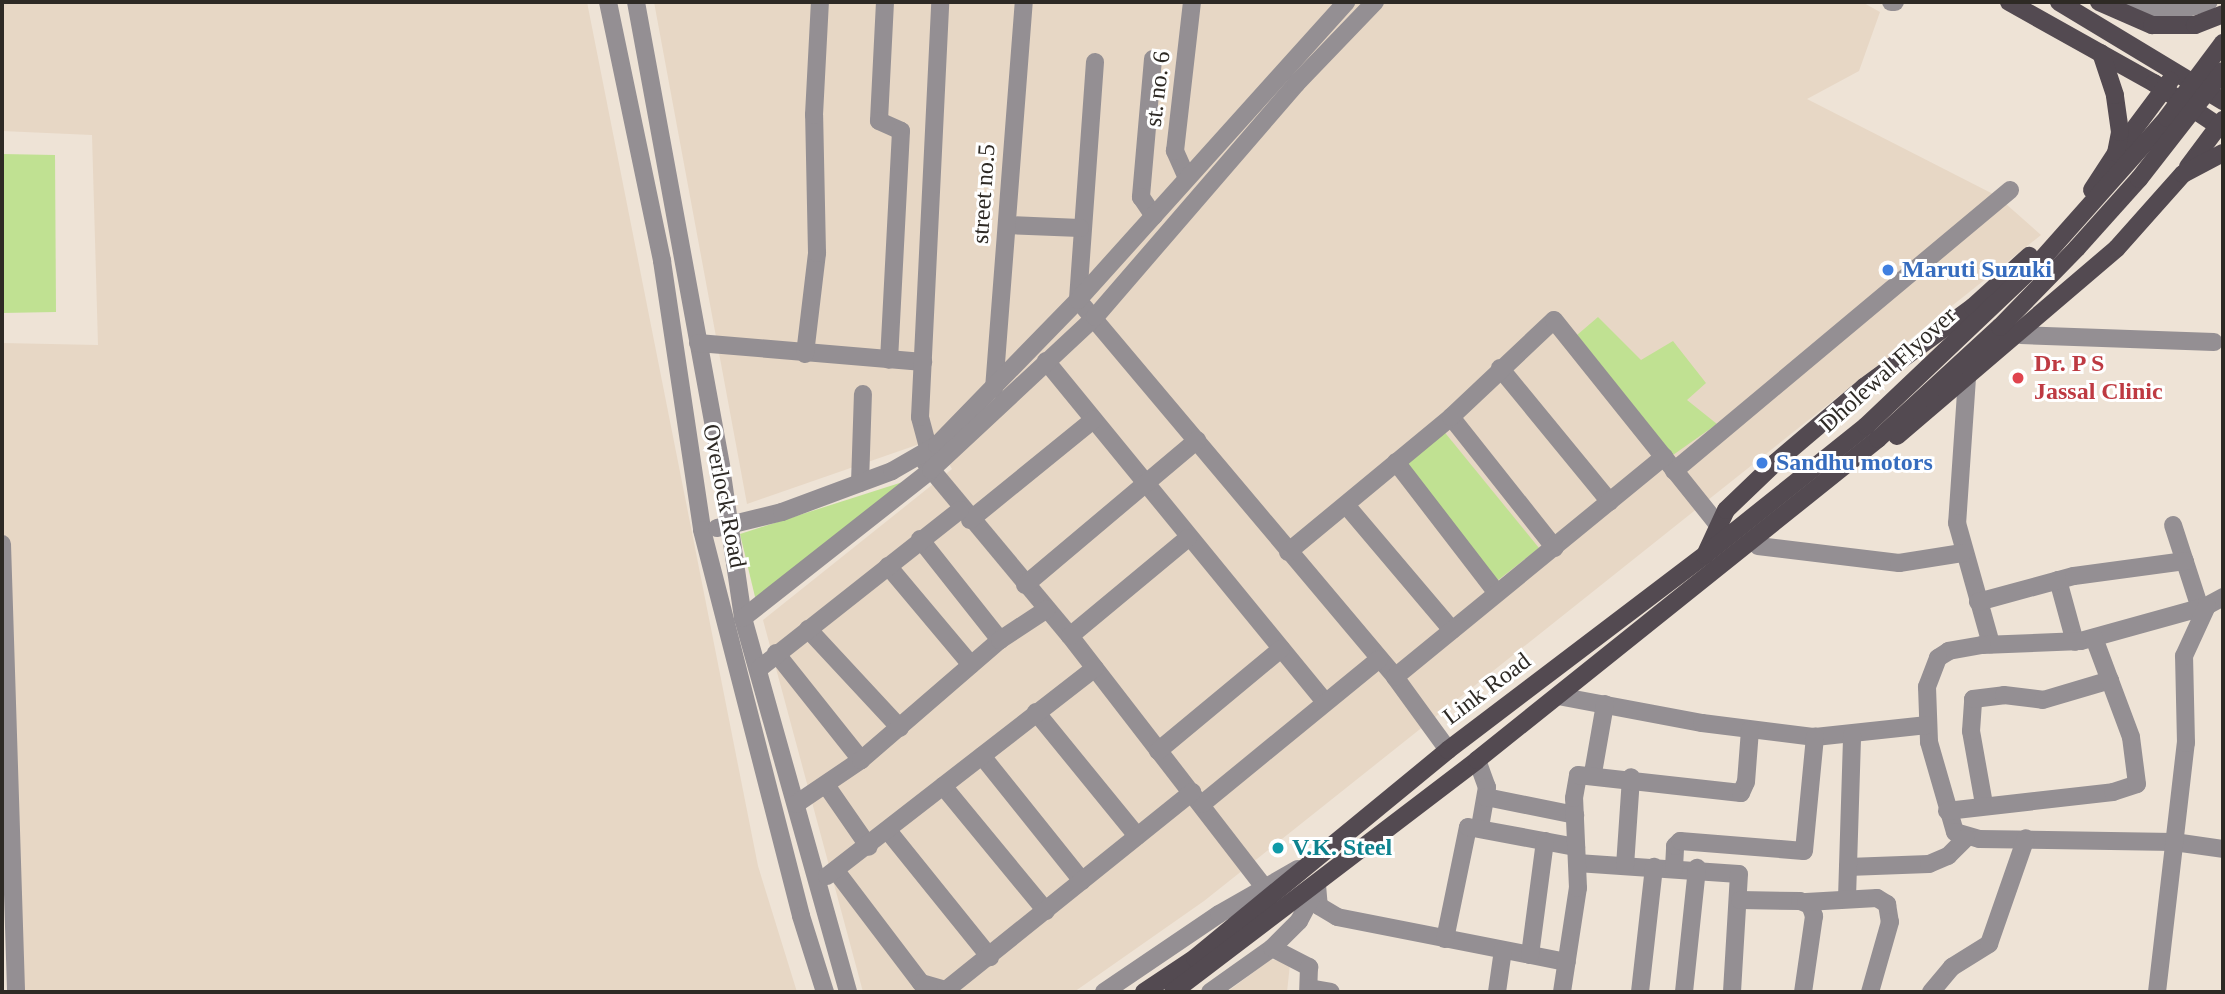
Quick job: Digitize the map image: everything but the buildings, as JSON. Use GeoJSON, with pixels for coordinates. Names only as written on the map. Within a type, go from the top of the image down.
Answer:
{"type":"FeatureCollection","features":[{"type":"Feature","properties":{"kind":"main road"},"geometry":{"type":"LineString","coordinates":[[1707,563],[1736,563],[2021,335],[2117,248],[2183,174],[2222,125],[2164,89],[2009,2]]}},
{"type":"Feature","properties":{"kind":"main road"},"geometry":{"type":"LineString","coordinates":[[2059,2],[2223,101]]}},
{"type":"Feature","properties":{"kind":"main road"},"geometry":{"type":"LineString","coordinates":[[2099,2],[2134,20],[2162,26],[2195,24],[2223,14]]}},
{"type":"Feature","properties":{"kind":"main road","name":"Dholewal Flyover"},"geometry":{"type":"LineString","coordinates":[[1707,563],[1729,536],[1866,426],[2042,259],[2167,118],[2223,43]]}},
{"type":"Feature","properties":{"kind":"main road"},"geometry":{"type":"LineString","coordinates":[[2101,53],[2115,95],[2120,132],[2116,153]]}},
{"type":"Feature","properties":{"kind":"main road","name":"Dholewal Flyover"},"geometry":{"type":"LineString","coordinates":[[1729,536],[1878,439],[2000,327],[2139,179],[2223,71]]}},
{"type":"Feature","properties":{"kind":"main road"},"geometry":{"type":"LineString","coordinates":[[1707,563],[1729,536],[1726,510],[1864,387],[1973,307],[2041,245],[2086,198],[2176,73]]}},
{"type":"Feature","properties":{"kind":"main road"},"geometry":{"type":"LineString","coordinates":[[2183,174],[2223,153]]}},
{"type":"Feature","properties":{"kind":"main road","name":"Link Road"},"geometry":{"type":"LineString","coordinates":[[1172,992],[1317,886],[1477,760],[1558,695],[1707,563]]}},
{"type":"Feature","properties":{"kind":"main road","name":"Link Road"},"geometry":{"type":"LineString","coordinates":[[1144,992],[1259,905],[1448,750],[1707,563]]}},
{"type":"Feature","properties":{"kind":"street","name":"Overlock Road"},"geometry":{"type":"LineString","coordinates":[[608,2],[662,261],[702,530],[801,916],[825,992]]}},
{"type":"Feature","properties":{"kind":"street","name":"Overlock Road"},"geometry":{"type":"LineString","coordinates":[[636,2],[722,467],[727,527],[743,618],[760,668],[818,881],[827,931],[848,992]]}},
{"type":"Feature","properties":{"kind":"street"},"geometry":{"type":"LineString","coordinates":[[805,354],[817,253],[814,115],[820,2]]}},
{"type":"Feature","properties":{"kind":"street"},"geometry":{"type":"LineString","coordinates":[[885,2],[879,121],[901,131],[889,360]]}},
{"type":"Feature","properties":{"kind":"street"},"geometry":{"type":"LineString","coordinates":[[940,2],[920,417],[927,459],[965,515],[1048,608],[1197,798],[1262,886]]}},
{"type":"Feature","properties":{"kind":"street","name":"street no.5"},"geometry":{"type":"LineString","coordinates":[[994,389],[1024,2]]}},
{"type":"Feature","properties":{"kind":"street","name":"st. no. 6"},"geometry":{"type":"LineString","coordinates":[[1188,178],[1175,150],[1192,2]]}},
{"type":"Feature","properties":{"kind":"street"},"geometry":{"type":"LineString","coordinates":[[702,530],[727,527],[927,459],[1078,300],[1346,2]]}},
{"type":"Feature","properties":{"kind":"street"},"geometry":{"type":"LineString","coordinates":[[743,618],[1095,317],[1374,2]]}},
{"type":"Feature","properties":{"kind":"street"},"geometry":{"type":"LineString","coordinates":[[2134,2],[2173,12],[2209,2]]}},
{"type":"Feature","properties":{"kind":"street"},"geometry":{"type":"LineString","coordinates":[[1153,59],[1141,197],[1154,216]]}},
{"type":"Feature","properties":{"kind":"street"},"geometry":{"type":"LineString","coordinates":[[1095,61],[1080,228],[1078,300],[1395,677],[1448,750]]}},
{"type":"Feature","properties":{"kind":"street"},"geometry":{"type":"LineString","coordinates":[[1395,677],[1610,502],[1669,464],[2010,190]]}},
{"type":"Feature","properties":{"kind":"street"},"geometry":{"type":"LineString","coordinates":[[1007,225],[1080,228]]}},
{"type":"Feature","properties":{"kind":"street"},"geometry":{"type":"LineString","coordinates":[[1288,552],[1451,416],[1554,320],[1729,536]]}},
{"type":"Feature","properties":{"kind":"street"},"geometry":{"type":"LineString","coordinates":[[2021,335],[2214,342]]}},
{"type":"Feature","properties":{"kind":"street"},"geometry":{"type":"LineString","coordinates":[[698,344],[923,362]]}},
{"type":"Feature","properties":{"kind":"street"},"geometry":{"type":"LineString","coordinates":[[1045,361],[1324,701]]}},
{"type":"Feature","properties":{"kind":"street"},"geometry":{"type":"LineString","coordinates":[[1500,368],[1610,502]]}},
{"type":"Feature","properties":{"kind":"street"},"geometry":{"type":"LineString","coordinates":[[1967,378],[1956,509],[1962,553],[1991,644]]}},
{"type":"Feature","properties":{"kind":"street"},"geometry":{"type":"LineString","coordinates":[[860,483],[863,394]]}},
{"type":"Feature","properties":{"kind":"street"},"geometry":{"type":"LineString","coordinates":[[1451,416],[1555,548]]}},
{"type":"Feature","properties":{"kind":"street"},"geometry":{"type":"LineString","coordinates":[[760,668],[920,539],[965,515],[1093,420]]}},
{"type":"Feature","properties":{"kind":"street"},"geometry":{"type":"LineString","coordinates":[[1026,584],[1197,440]]}},
{"type":"Feature","properties":{"kind":"street"},"geometry":{"type":"LineString","coordinates":[[1396,462],[1497,593]]}},
{"type":"Feature","properties":{"kind":"street"},"geometry":{"type":"LineString","coordinates":[[1346,505],[1451,629]]}},
{"type":"Feature","properties":{"kind":"street"},"geometry":{"type":"LineString","coordinates":[[2173,525],[2185,561],[2210,604]]}},
{"type":"Feature","properties":{"kind":"street"},"geometry":{"type":"LineString","coordinates":[[1070,636],[1188,538]]}},
{"type":"Feature","properties":{"kind":"street"},"geometry":{"type":"LineString","coordinates":[[920,539],[1000,640]]}},
{"type":"Feature","properties":{"kind":"street"},"geometry":{"type":"LineString","coordinates":[[2,544],[16,992]]}},
{"type":"Feature","properties":{"kind":"street"},"geometry":{"type":"LineString","coordinates":[[1758,546],[1899,563],[1962,553]]}},
{"type":"Feature","properties":{"kind":"street"},"geometry":{"type":"LineString","coordinates":[[1978,602],[2058,580],[2185,561]]}},
{"type":"Feature","properties":{"kind":"street"},"geometry":{"type":"LineString","coordinates":[[888,566],[971,665]]}},
{"type":"Feature","properties":{"kind":"street"},"geometry":{"type":"LineString","coordinates":[[2058,580],[2075,642]]}},
{"type":"Feature","properties":{"kind":"street"},"geometry":{"type":"LineString","coordinates":[[2210,604],[2075,642],[1991,644],[1950,650],[1938,658],[1927,687],[1927,725],[1947,811],[1955,832],[1966,838],[2026,838],[2117,845],[2174,842],[2223,849]]}},
{"type":"Feature","properties":{"kind":"street"},"geometry":{"type":"LineString","coordinates":[[2157,992],[2186,743],[2184,656],[2210,604]]}},
{"type":"Feature","properties":{"kind":"street"},"geometry":{"type":"LineString","coordinates":[[796,804],[861,760],[1000,640],[1048,608]]}},
{"type":"Feature","properties":{"kind":"street"},"geometry":{"type":"LineString","coordinates":[[808,629],[900,728]]}},
{"type":"Feature","properties":{"kind":"street"},"geometry":{"type":"LineString","coordinates":[[1947,811],[1984,804],[2113,792],[2137,784],[2131,737],[2094,638]]}},
{"type":"Feature","properties":{"kind":"street"},"geometry":{"type":"LineString","coordinates":[[1158,751],[1281,649]]}},
{"type":"Feature","properties":{"kind":"street"},"geometry":{"type":"LineString","coordinates":[[776,653],[861,760]]}},
{"type":"Feature","properties":{"kind":"street"},"geometry":{"type":"LineString","coordinates":[[836,871],[921,983],[946,990],[1137,836],[1197,798],[1379,659]]}},
{"type":"Feature","properties":{"kind":"street"},"geometry":{"type":"LineString","coordinates":[[818,881],[889,832],[943,786],[1095,668]]}},
{"type":"Feature","properties":{"kind":"street"},"geometry":{"type":"LineString","coordinates":[[1984,804],[1971,731],[1972,699],[2004,695],[2043,700],[2110,680]]}},
{"type":"Feature","properties":{"kind":"street"},"geometry":{"type":"LineString","coordinates":[[1558,695],[1750,730],[1815,737],[1852,735],[1886,727],[1927,725]]}},
{"type":"Feature","properties":{"kind":"street"},"geometry":{"type":"LineString","coordinates":[[1592,773],[1605,704]]}},
{"type":"Feature","properties":{"kind":"street"},"geometry":{"type":"LineString","coordinates":[[1036,712],[1137,836]]}},
{"type":"Feature","properties":{"kind":"street"},"geometry":{"type":"LineString","coordinates":[[1562,992],[1577,855],[1575,779],[1582,772],[1741,793],[1746,782],[1750,730]]}},
{"type":"Feature","properties":{"kind":"street"},"geometry":{"type":"LineString","coordinates":[[1847,898],[1852,735]]}},
{"type":"Feature","properties":{"kind":"street"},"geometry":{"type":"LineString","coordinates":[[1674,868],[1675,846],[1684,841],[1804,852],[1815,737]]}},
{"type":"Feature","properties":{"kind":"street"},"geometry":{"type":"LineString","coordinates":[[982,756],[1082,881]]}},
{"type":"Feature","properties":{"kind":"street"},"geometry":{"type":"LineString","coordinates":[[1477,760],[1486,780],[1486,797],[1480,827]]}},
{"type":"Feature","properties":{"kind":"street"},"geometry":{"type":"LineString","coordinates":[[1625,866],[1631,777]]}},
{"type":"Feature","properties":{"kind":"street"},"geometry":{"type":"LineString","coordinates":[[826,785],[869,847]]}},
{"type":"Feature","properties":{"kind":"street"},"geometry":{"type":"LineString","coordinates":[[943,786],[1046,911]]}},
{"type":"Feature","properties":{"kind":"street"},"geometry":{"type":"LineString","coordinates":[[1486,797],[1575,815]]}},
{"type":"Feature","properties":{"kind":"street"},"geometry":{"type":"LineString","coordinates":[[1445,939],[1465,832],[1480,827],[1545,841],[1577,855],[1625,866],[1697,868],[1739,874],[1740,900],[1732,992]]}},
{"type":"Feature","properties":{"kind":"street"},"geometry":{"type":"LineString","coordinates":[[889,832],[990,957]]}},
{"type":"Feature","properties":{"kind":"street"},"geometry":{"type":"LineString","coordinates":[[1849,867],[1929,864],[1948,856],[1966,838]]}},
{"type":"Feature","properties":{"kind":"street"},"geometry":{"type":"LineString","coordinates":[[1931,992],[1952,967],[1989,944],[2026,838]]}},
{"type":"Feature","properties":{"kind":"street"},"geometry":{"type":"LineString","coordinates":[[1530,955],[1545,841]]}},
{"type":"Feature","properties":{"kind":"street"},"geometry":{"type":"LineString","coordinates":[[1104,992],[1262,886],[1303,867]]}},
{"type":"Feature","properties":{"kind":"street"},"geometry":{"type":"LineString","coordinates":[[1640,992],[1654,867]]}},
{"type":"Feature","properties":{"kind":"street"},"geometry":{"type":"LineString","coordinates":[[1684,992],[1697,868]]}},
{"type":"Feature","properties":{"kind":"street"},"geometry":{"type":"LineString","coordinates":[[1317,886],[1319,906],[1337,916],[1567,962]]}},
{"type":"Feature","properties":{"kind":"street"},"geometry":{"type":"LineString","coordinates":[[1210,992],[1272,948],[1299,921],[1317,886]]}},
{"type":"Feature","properties":{"kind":"street"},"geometry":{"type":"LineString","coordinates":[[1740,900],[1806,902],[1877,898],[1890,908],[1880,968],[1870,992]]}},
{"type":"Feature","properties":{"kind":"street"},"geometry":{"type":"LineString","coordinates":[[1803,992],[1814,916],[1806,902]]}},
{"type":"Feature","properties":{"kind":"street"},"geometry":{"type":"LineString","coordinates":[[801,916],[825,909]]}},
{"type":"Feature","properties":{"kind":"street"},"geometry":{"type":"LineString","coordinates":[[1272,948],[1306,964],[1308,990],[1331,992]]}},
{"type":"Feature","properties":{"kind":"street"},"geometry":{"type":"LineString","coordinates":[[1497,992],[1503,950]]}},
{"type":"Feature","properties":{"kind":"shaded area"},"geometry":{"type":"Polygon","coordinates":[[[2,2],[587,2],[758,866],[797,992],[22,992],[2,502],[2,343],[98,345],[92,135],[2,131],[2,2]]]}},
{"type":"Feature","properties":{"kind":"shaded area"},"geometry":{"type":"Polygon","coordinates":[[[654,2],[1862,2],[1880,12],[1859,71],[1807,99],[1997,196],[2041,235],[1204,901],[1074,992],[863,992],[763,620],[952,469],[934,439],[747,504],[654,2]]]}},
{"type":"Feature","properties":{"kind":"shaded area"},"geometry":{"type":"Polygon","coordinates":[[[1271,959],[1290,964],[1287,992],[1227,992],[1271,959]]]}},
{"type":"Feature","properties":{"kind":"green space"},"geometry":{"type":"Polygon","coordinates":[[[2,154],[55,155],[56,312],[2,313],[2,154]]]}},
{"type":"Feature","properties":{"kind":"green space"},"geometry":{"type":"Polygon","coordinates":[[[1598,317],[1641,360],[1673,341],[1706,383],[1687,400],[1717,424],[1673,455],[1577,335],[1598,317]]]}},
{"type":"Feature","properties":{"kind":"green space"},"geometry":{"type":"Polygon","coordinates":[[[1442,429],[1539,548],[1497,581],[1394,470],[1442,429]]]}},
{"type":"Feature","properties":{"kind":"green space"},"geometry":{"type":"Polygon","coordinates":[[[909,480],[756,601],[740,534],[909,480]]]}},
{"type":"Feature","properties":{"kind":"place","name":"Maruti Suzuki"},"geometry":{"type":"Point","coordinates":[1888,270]}},
{"type":"Feature","properties":{"kind":"place","name":"Dr. P S Jassal Clinic"},"geometry":{"type":"Point","coordinates":[2018,378]}},
{"type":"Feature","properties":{"kind":"place","name":"Sandhu motors"},"geometry":{"type":"Point","coordinates":[1762,463]}},
{"type":"Feature","properties":{"kind":"place","name":"V.K. Steel"},"geometry":{"type":"Point","coordinates":[1278,848]}}]}
